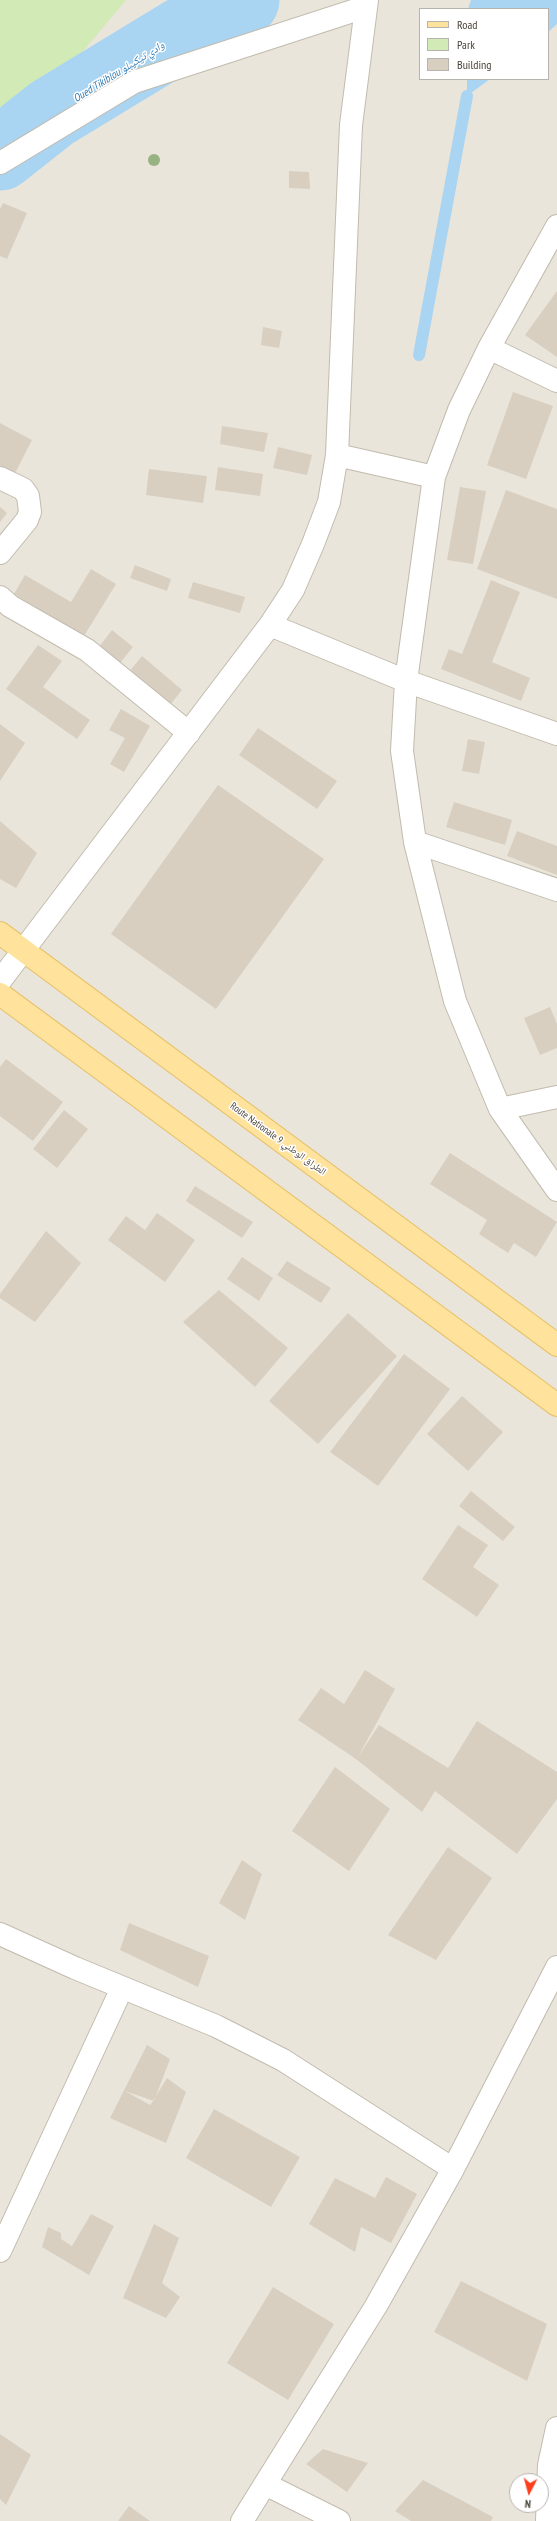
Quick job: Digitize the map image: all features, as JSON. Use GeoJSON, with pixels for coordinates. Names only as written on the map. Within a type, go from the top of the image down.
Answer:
{"type":"FeatureCollection","features":[{"type":"Feature","properties":{"kind":"main road","name":"Route Nationale الطراق الوطني 9"},"geometry":{"type":"LineString","coordinates":[[0,933],[557,1345]]}},
{"type":"Feature","properties":{"kind":"main road"},"geometry":{"type":"LineString","coordinates":[[0,994],[557,1405]]}},
{"type":"Feature","properties":{"kind":"street"},"geometry":{"type":"LineString","coordinates":[[0,163],[134,82],[366,4],[351,125],[337,455],[329,502],[293,590],[270,625],[0,981]]}},
{"type":"Feature","properties":{"kind":"street"},"geometry":{"type":"LineString","coordinates":[[557,226],[489,348],[459,410],[434,477],[406,681],[402,751],[415,842],[455,1001],[500,1109],[557,1190]]}},
{"type":"Feature","properties":{"kind":"street"},"geometry":{"type":"LineString","coordinates":[[489,348],[557,381]]}},
{"type":"Feature","properties":{"kind":"street"},"geometry":{"type":"LineString","coordinates":[[337,455],[434,477]]}},
{"type":"Feature","properties":{"kind":"street"},"geometry":{"type":"LineString","coordinates":[[0,478],[23,489],[28,496],[30,512],[27,520],[0,553]]}},
{"type":"Feature","properties":{"kind":"street"},"geometry":{"type":"LineString","coordinates":[[0,597],[10,606],[87,650],[189,733]]}},
{"type":"Feature","properties":{"kind":"street"},"geometry":{"type":"LineString","coordinates":[[270,625],[406,681],[557,734]]}},
{"type":"Feature","properties":{"kind":"street"},"geometry":{"type":"LineString","coordinates":[[415,842],[557,890]]}},
{"type":"Feature","properties":{"kind":"street"},"geometry":{"type":"LineString","coordinates":[[500,1109],[557,1097]]}},
{"type":"Feature","properties":{"kind":"street"},"geometry":{"type":"LineString","coordinates":[[0,1934],[122,1988],[216,2026],[282,2060],[453,2169]]}},
{"type":"Feature","properties":{"kind":"street"},"geometry":{"type":"LineString","coordinates":[[242,2521],[376,2306],[453,2169],[557,1967]]}},
{"type":"Feature","properties":{"kind":"street"},"geometry":{"type":"LineString","coordinates":[[0,2251],[122,1988]]}},
{"type":"Feature","properties":{"kind":"street"},"geometry":{"type":"LineString","coordinates":[[547,2521],[549,2465],[557,2428]]}},
{"type":"Feature","properties":{"kind":"street"},"geometry":{"type":"LineString","coordinates":[[265,2484],[339,2521]]}},
{"type":"Feature","properties":{"kind":"shaded area"},"geometry":{"type":"Polygon","coordinates":[[[0,0],[557,0],[557,2521],[0,2521],[0,0]]]}},
{"type":"Feature","properties":{"kind":"green space"},"geometry":{"type":"Polygon","coordinates":[[[0,0],[126,0],[69,68],[0,124],[0,0]]]}},
{"type":"Feature","properties":{"kind":"water"},"geometry":{"type":"Polygon","coordinates":[[[471,0],[557,0],[557,24],[549,31],[549,8],[468,8],[471,0]]]}},
{"type":"Feature","properties":{"kind":"water"},"geometry":{"type":"Polygon","coordinates":[[[467,80],[489,80],[467,96],[467,80]]]}},
{"type":"Feature","properties":{"kind":"building"},"geometry":{"type":"Polygon","coordinates":[[[289,171],[309,172],[310,189],[289,188],[289,171]]]}},
{"type":"Feature","properties":{"kind":"building"},"geometry":{"type":"Polygon","coordinates":[[[3,203],[27,213],[7,259],[0,256],[0,209],[3,203]]]}},
{"type":"Feature","properties":{"kind":"building"},"geometry":{"type":"Polygon","coordinates":[[[557,291],[557,357],[525,335],[557,291]]]}},
{"type":"Feature","properties":{"kind":"building"},"geometry":{"type":"Polygon","coordinates":[[[263,327],[282,331],[279,348],[261,345],[263,327]]]}},
{"type":"Feature","properties":{"kind":"building"},"geometry":{"type":"Polygon","coordinates":[[[513,392],[553,406],[526,479],[487,465],[513,392]]]}},
{"type":"Feature","properties":{"kind":"building"},"geometry":{"type":"Polygon","coordinates":[[[0,423],[32,440],[15,473],[0,466],[0,423]]]}},
{"type":"Feature","properties":{"kind":"building"},"geometry":{"type":"Polygon","coordinates":[[[222,426],[268,433],[264,452],[220,444],[222,426]]]}},
{"type":"Feature","properties":{"kind":"building"},"geometry":{"type":"Polygon","coordinates":[[[278,447],[312,455],[307,475],[273,468],[278,447]]]}},
{"type":"Feature","properties":{"kind":"building"},"geometry":{"type":"Polygon","coordinates":[[[218,467],[263,474],[260,496],[215,490],[218,467]]]}},
{"type":"Feature","properties":{"kind":"building"},"geometry":{"type":"Polygon","coordinates":[[[149,469],[207,476],[203,503],[146,495],[149,469]]]}},
{"type":"Feature","properties":{"kind":"building"},"geometry":{"type":"Polygon","coordinates":[[[460,487],[486,491],[473,564],[447,560],[460,487]]]}},
{"type":"Feature","properties":{"kind":"building"},"geometry":{"type":"Polygon","coordinates":[[[506,490],[557,509],[557,599],[477,569],[506,490]]]}},
{"type":"Feature","properties":{"kind":"building"},"geometry":{"type":"Polygon","coordinates":[[[0,507],[7,513],[0,522],[0,507]]]}},
{"type":"Feature","properties":{"kind":"building"},"geometry":{"type":"Polygon","coordinates":[[[135,565],[171,579],[167,591],[130,578],[135,565]]]}},
{"type":"Feature","properties":{"kind":"building"},"geometry":{"type":"Polygon","coordinates":[[[91,569],[116,584],[84,636],[14,594],[25,575],[71,602],[91,569]]]}},
{"type":"Feature","properties":{"kind":"building"},"geometry":{"type":"Polygon","coordinates":[[[491,580],[520,592],[492,662],[530,678],[521,701],[441,669],[449,649],[462,654],[491,580]]]}},
{"type":"Feature","properties":{"kind":"building"},"geometry":{"type":"Polygon","coordinates":[[[193,582],[245,597],[240,613],[188,598],[193,582]]]}},
{"type":"Feature","properties":{"kind":"building"},"geometry":{"type":"Polygon","coordinates":[[[112,630],[133,647],[120,663],[99,647],[112,630]]]}},
{"type":"Feature","properties":{"kind":"building"},"geometry":{"type":"Polygon","coordinates":[[[38,645],[62,661],[43,687],[90,720],[77,739],[6,689],[38,645]]]}},
{"type":"Feature","properties":{"kind":"building"},"geometry":{"type":"Polygon","coordinates":[[[142,656],[182,690],[169,706],[129,672],[142,656]]]}},
{"type":"Feature","properties":{"kind":"building"},"geometry":{"type":"Polygon","coordinates":[[[121,709],[150,726],[124,772],[110,764],[125,738],[109,730],[121,709]]]}},
{"type":"Feature","properties":{"kind":"building"},"geometry":{"type":"Polygon","coordinates":[[[0,724],[25,743],[0,781],[0,724]]]}},
{"type":"Feature","properties":{"kind":"building"},"geometry":{"type":"Polygon","coordinates":[[[258,728],[337,781],[317,809],[239,755],[258,728]]]}},
{"type":"Feature","properties":{"kind":"building"},"geometry":{"type":"Polygon","coordinates":[[[468,739],[485,742],[479,774],[462,771],[468,739]]]}},
{"type":"Feature","properties":{"kind":"building"},"geometry":{"type":"Polygon","coordinates":[[[218,785],[324,859],[216,1009],[111,934],[218,785]]]}},
{"type":"Feature","properties":{"kind":"building"},"geometry":{"type":"Polygon","coordinates":[[[454,802],[512,820],[505,845],[446,827],[454,802]]]}},
{"type":"Feature","properties":{"kind":"building"},"geometry":{"type":"Polygon","coordinates":[[[0,821],[37,853],[16,888],[0,879],[0,821]]]}},
{"type":"Feature","properties":{"kind":"building"},"geometry":{"type":"Polygon","coordinates":[[[517,831],[557,846],[557,875],[507,856],[517,831]]]}},
{"type":"Feature","properties":{"kind":"building"},"geometry":{"type":"Polygon","coordinates":[[[550,1007],[557,1024],[557,1048],[540,1055],[524,1018],[550,1007]]]}},
{"type":"Feature","properties":{"kind":"building"},"geometry":{"type":"Polygon","coordinates":[[[6,1059],[63,1102],[33,1141],[0,1116],[0,1067],[6,1059]]]}},
{"type":"Feature","properties":{"kind":"building"},"geometry":{"type":"Polygon","coordinates":[[[64,1110],[88,1129],[57,1168],[33,1149],[64,1110]]]}},
{"type":"Feature","properties":{"kind":"building"},"geometry":{"type":"Polygon","coordinates":[[[450,1153],[557,1222],[536,1257],[514,1243],[508,1253],[479,1234],[487,1220],[430,1184],[450,1153]]]}},
{"type":"Feature","properties":{"kind":"building"},"geometry":{"type":"Polygon","coordinates":[[[195,1186],[253,1222],[242,1238],[186,1201],[195,1186]]]}},
{"type":"Feature","properties":{"kind":"building"},"geometry":{"type":"Polygon","coordinates":[[[157,1213],[195,1240],[165,1282],[108,1240],[126,1216],[145,1230],[157,1213]]]}},
{"type":"Feature","properties":{"kind":"building"},"geometry":{"type":"Polygon","coordinates":[[[46,1231],[81,1263],[35,1322],[0,1298],[0,1294],[46,1231]]]}},
{"type":"Feature","properties":{"kind":"building"},"geometry":{"type":"Polygon","coordinates":[[[242,1257],[273,1278],[259,1301],[227,1279],[242,1257]]]}},
{"type":"Feature","properties":{"kind":"building"},"geometry":{"type":"Polygon","coordinates":[[[287,1261],[331,1288],[321,1303],[277,1275],[287,1261]]]}},
{"type":"Feature","properties":{"kind":"building"},"geometry":{"type":"Polygon","coordinates":[[[219,1290],[288,1348],[255,1387],[183,1322],[219,1290]]]}},
{"type":"Feature","properties":{"kind":"building"},"geometry":{"type":"Polygon","coordinates":[[[348,1313],[397,1356],[318,1444],[269,1401],[348,1313]]]}},
{"type":"Feature","properties":{"kind":"building"},"geometry":{"type":"Polygon","coordinates":[[[404,1354],[450,1389],[378,1486],[330,1452],[404,1354]]]}},
{"type":"Feature","properties":{"kind":"building"},"geometry":{"type":"Polygon","coordinates":[[[462,1396],[503,1432],[468,1471],[427,1434],[462,1396]]]}},
{"type":"Feature","properties":{"kind":"building"},"geometry":{"type":"Polygon","coordinates":[[[471,1491],[515,1527],[503,1541],[459,1506],[471,1491]]]}},
{"type":"Feature","properties":{"kind":"building"},"geometry":{"type":"Polygon","coordinates":[[[458,1525],[488,1545],[473,1567],[499,1585],[477,1617],[422,1579],[458,1525]]]}},
{"type":"Feature","properties":{"kind":"building"},"geometry":{"type":"Polygon","coordinates":[[[365,1670],[395,1689],[358,1757],[379,1725],[448,1768],[477,1721],[557,1772],[557,1799],[517,1854],[435,1791],[422,1812],[356,1759],[298,1720],[321,1688],[344,1704],[365,1670]]]}},
{"type":"Feature","properties":{"kind":"building"},"geometry":{"type":"Polygon","coordinates":[[[335,1767],[390,1809],[349,1871],[292,1831],[335,1767]]]}},
{"type":"Feature","properties":{"kind":"building"},"geometry":{"type":"Polygon","coordinates":[[[448,1847],[492,1878],[436,1960],[388,1935],[448,1847]]]}},
{"type":"Feature","properties":{"kind":"building"},"geometry":{"type":"Polygon","coordinates":[[[242,1860],[262,1874],[245,1920],[219,1903],[242,1860]]]}},
{"type":"Feature","properties":{"kind":"building"},"geometry":{"type":"Polygon","coordinates":[[[129,1923],[209,1956],[198,1987],[120,1950],[129,1923]]]}},
{"type":"Feature","properties":{"kind":"building"},"geometry":{"type":"Polygon","coordinates":[[[147,2045],[170,2059],[156,2097],[167,2078],[186,2092],[166,2143],[110,2118],[147,2045]],[[125,2091],[150,2105],[153,2101],[125,2091]]]}},
{"type":"Feature","properties":{"kind":"building"},"geometry":{"type":"Polygon","coordinates":[[[214,2109],[300,2157],[271,2207],[186,2158],[214,2109]]]}},
{"type":"Feature","properties":{"kind":"building"},"geometry":{"type":"Polygon","coordinates":[[[386,2177],[417,2194],[391,2243],[361,2227],[355,2252],[309,2224],[335,2178],[375,2198],[386,2177]]]}},
{"type":"Feature","properties":{"kind":"building"},"geometry":{"type":"Polygon","coordinates":[[[91,2214],[114,2226],[89,2275],[42,2247],[48,2227],[61,2233],[61,2239],[72,2246],[91,2214]]]}},
{"type":"Feature","properties":{"kind":"building"},"geometry":{"type":"Polygon","coordinates":[[[154,2224],[179,2238],[162,2283],[180,2297],[166,2318],[123,2298],[154,2224]]]}},
{"type":"Feature","properties":{"kind":"building"},"geometry":{"type":"Polygon","coordinates":[[[461,2281],[547,2324],[527,2381],[434,2332],[461,2281]]]}},
{"type":"Feature","properties":{"kind":"building"},"geometry":{"type":"Polygon","coordinates":[[[273,2287],[334,2324],[288,2400],[227,2363],[273,2287]]]}},
{"type":"Feature","properties":{"kind":"building"},"geometry":{"type":"Polygon","coordinates":[[[0,2434],[31,2455],[6,2505],[0,2499],[0,2434]]]}},
{"type":"Feature","properties":{"kind":"building"},"geometry":{"type":"Polygon","coordinates":[[[323,2449],[368,2463],[347,2492],[306,2464],[323,2449]]]}},
{"type":"Feature","properties":{"kind":"building"},"geometry":{"type":"Polygon","coordinates":[[[423,2480],[493,2517],[491,2521],[411,2521],[395,2511],[423,2480]]]}},
{"type":"Feature","properties":{"kind":"building"},"geometry":{"type":"Polygon","coordinates":[[[129,2506],[150,2521],[118,2521],[129,2506]]]}},
{"type":"Feature","properties":{"kind":"waterway","name":"Oued Tikiblou وادي تيكيبلو"},"geometry":{"type":"LineString","coordinates":[[0,154],[52,113],[182,34],[243,0]]}},
{"type":"Feature","properties":{"kind":"waterway"},"geometry":{"type":"LineString","coordinates":[[419,355],[467,96]]}}]}
